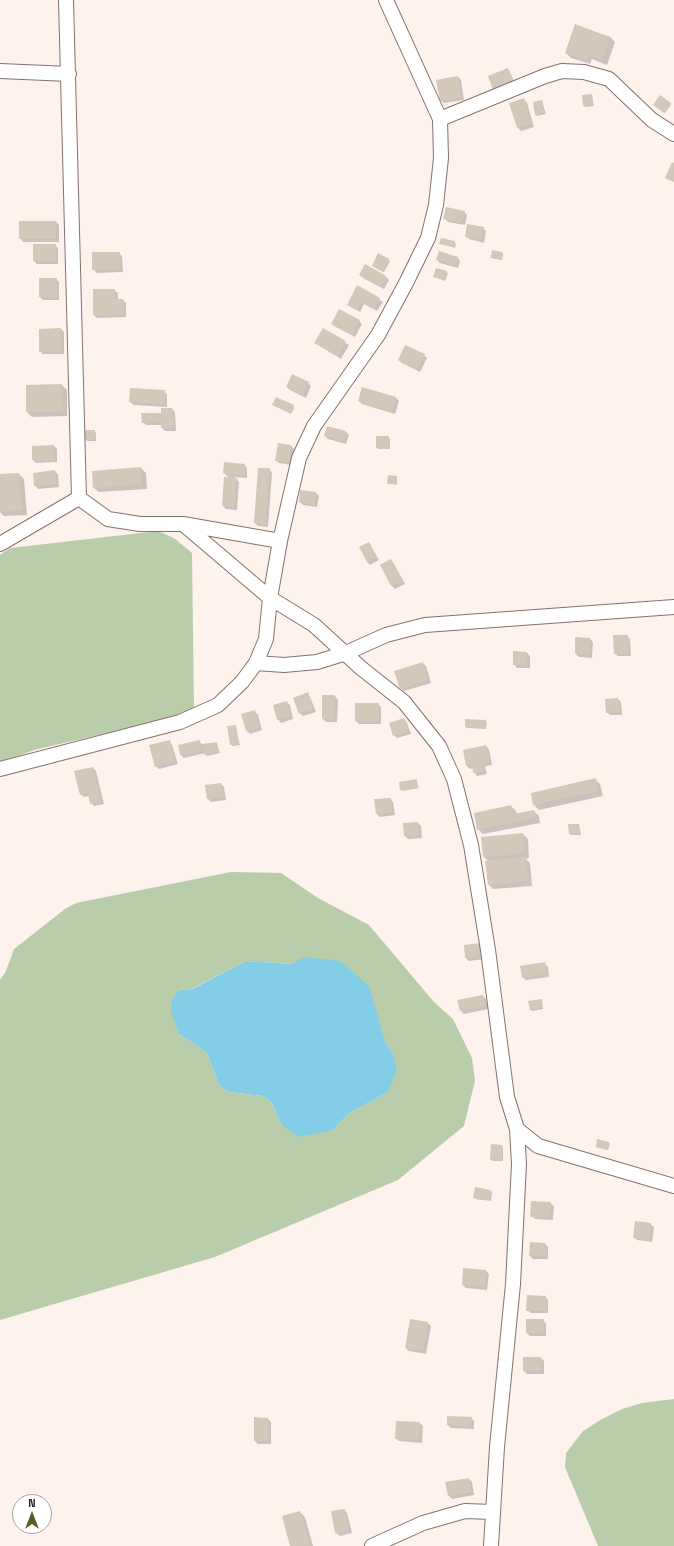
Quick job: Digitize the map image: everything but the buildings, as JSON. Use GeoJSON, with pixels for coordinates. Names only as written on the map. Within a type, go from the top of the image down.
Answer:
{"type":"FeatureCollection","features":[{"type":"Feature","properties":{"kind":"street"},"geometry":{"type":"LineString","coordinates":[[66,0],[79,498]]}},
{"type":"Feature","properties":{"kind":"street"},"geometry":{"type":"LineString","coordinates":[[0,769],[180,722],[218,704],[242,682],[256,663],[266,639],[270,598],[280,541],[298,458],[314,426],[378,335],[428,238],[436,205],[441,158],[440,119],[386,0]]}},
{"type":"Feature","properties":{"kind":"street"},"geometry":{"type":"LineString","coordinates":[[0,71],[69,74]]}},
{"type":"Feature","properties":{"kind":"street"},"geometry":{"type":"LineString","coordinates":[[440,119],[545,76],[562,72],[584,72],[608,79],[652,120],[674,134]]}},
{"type":"Feature","properties":{"kind":"street"},"geometry":{"type":"LineString","coordinates":[[79,498],[108,519],[140,524],[183,524],[280,541]]}},
{"type":"Feature","properties":{"kind":"street"},"geometry":{"type":"LineString","coordinates":[[0,544],[79,498]]}},
{"type":"Feature","properties":{"kind":"street"},"geometry":{"type":"LineString","coordinates":[[183,524],[270,598],[314,625],[404,702],[438,746],[454,779],[471,845],[488,950],[507,1097],[517,1129],[519,1164],[513,1284],[497,1447],[491,1546]]}},
{"type":"Feature","properties":{"kind":"street"},"geometry":{"type":"LineString","coordinates":[[256,663],[284,665],[317,662],[346,653],[386,635],[425,625],[674,607]]}},
{"type":"Feature","properties":{"kind":"street"},"geometry":{"type":"LineString","coordinates":[[517,1129],[538,1146],[674,1186]]}},
{"type":"Feature","properties":{"kind":"street"},"geometry":{"type":"LineString","coordinates":[[372,1546],[423,1523],[464,1511],[493,1512]]}},
{"type":"Feature","properties":{"kind":"green space"},"geometry":{"type":"Polygon","coordinates":[[[158,531],[174,538],[192,553],[194,710],[136,726],[34,750],[0,763],[0,555],[10,548],[158,531]]]}},
{"type":"Feature","properties":{"kind":"green space"},"geometry":{"type":"Polygon","coordinates":[[[231,872],[281,873],[318,898],[369,925],[434,1002],[453,1019],[472,1058],[475,1081],[464,1126],[398,1180],[215,1257],[0,1320],[0,980],[6,971],[14,949],[65,909],[76,903],[231,872]],[[246,961],[191,989],[180,990],[179,1034],[207,1053],[219,1085],[229,1092],[263,1096],[272,1103],[281,1124],[333,1130],[348,1114],[388,1092],[392,1052],[385,1042],[293,964],[246,961]]]}},
{"type":"Feature","properties":{"kind":"green space"},"geometry":{"type":"Polygon","coordinates":[[[674,1399],[674,1546],[598,1546],[565,1467],[566,1453],[583,1431],[622,1409],[642,1403],[674,1399]]]}},
{"type":"Feature","properties":{"kind":"water"},"geometry":{"type":"Polygon","coordinates":[[[303,957],[340,961],[369,986],[385,1042],[392,1052],[397,1070],[388,1092],[348,1114],[333,1130],[299,1137],[281,1124],[272,1103],[263,1096],[229,1092],[219,1085],[207,1053],[179,1034],[171,1011],[172,999],[180,990],[192,989],[246,961],[293,964],[303,957]]]}}]}
